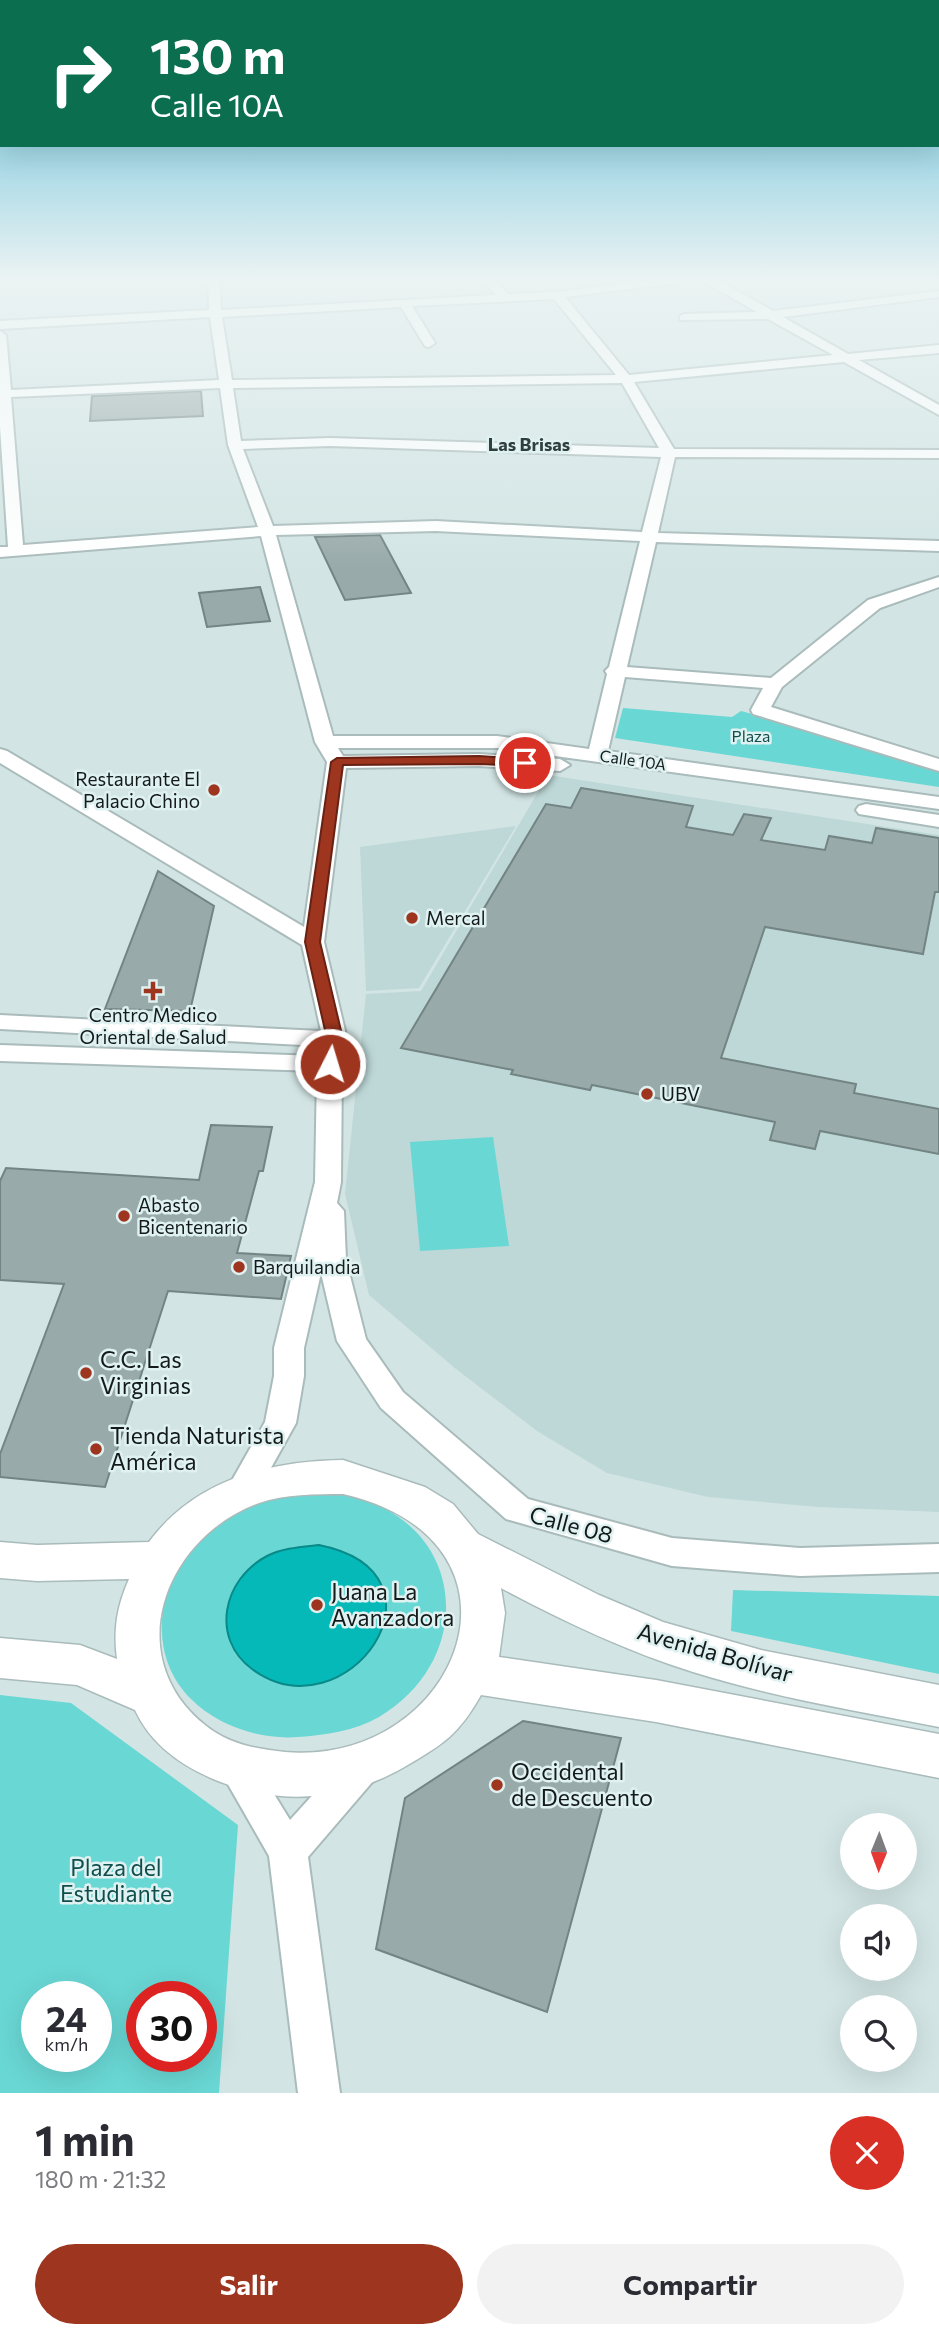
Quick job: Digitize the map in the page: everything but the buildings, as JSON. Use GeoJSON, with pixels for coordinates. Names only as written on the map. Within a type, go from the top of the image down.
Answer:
{"type":"FeatureCollection","features":[{"type":"Feature","properties":{"kind":"street"},"geometry":{"type":"LineString","coordinates":[[1,374],[8,551],[267,531],[436,526],[648,537],[939,546]]}},
{"type":"Feature","properties":{"kind":"street"},"geometry":{"type":"LineString","coordinates":[[226,374],[235,444],[267,531],[325,742],[337,762],[313,942],[335,1039],[330,1064],[328,1182],[289,1348],[289,1376],[280,1423],[243,1491]]}},
{"type":"Feature","properties":{"kind":"street"},"geometry":{"type":"LineString","coordinates":[[597,755],[614,671],[669,453],[622,374]]}},
{"type":"Feature","properties":{"kind":"street"},"geometry":{"type":"LineString","coordinates":[[2,394],[228,384],[626,379],[682,374]]}},
{"type":"Feature","properties":{"kind":"street"},"geometry":{"type":"LineString","coordinates":[[875,374],[939,411]]}},
{"type":"Feature","properties":{"kind":"street"},"geometry":{"type":"LineString","coordinates":[[235,444],[360,443],[669,453],[939,454]]}},
{"type":"Feature","properties":{"kind":"street"},"geometry":{"type":"LineString","coordinates":[[939,582],[874,604],[775,684],[761,704],[760,710],[767,715],[939,765]]}},
{"type":"Feature","properties":{"kind":"street"},"geometry":{"type":"LineString","coordinates":[[614,671],[775,684]]}},
{"type":"Feature","properties":{"kind":"street","name":"Calle 10A"},"geometry":{"type":"LineString","coordinates":[[325,742],[497,741],[939,803]]}},
{"type":"Feature","properties":{"kind":"street"},"geometry":{"type":"LineString","coordinates":[[0,755],[313,942]]}},
{"type":"Feature","properties":{"kind":"street","name":"Calle 10A"},"geometry":{"type":"LineString","coordinates":[[337,762],[479,760],[571,765],[939,821]]}},
{"type":"Feature","properties":{"kind":"street"},"geometry":{"type":"LineString","coordinates":[[0,1022],[335,1039]]}},
{"type":"Feature","properties":{"kind":"street"},"geometry":{"type":"LineString","coordinates":[[0,1054],[330,1064]]}},
{"type":"Feature","properties":{"kind":"street","name":"Calle 08"},"geometry":{"type":"LineString","coordinates":[[328,1182],[332,1260],[352,1341],[392,1400],[518,1510],[672,1552],[800,1562],[939,1558]]}},
{"type":"Feature","properties":{"kind":"street"},"geometry":{"type":"LineString","coordinates":[[318,1477],[343,1477],[391,1488],[433,1512],[464,1547],[481,1586],[484,1629],[472,1673],[429,1728],[362,1766],[299,1777],[237,1767],[200,1750],[169,1725],[148,1694],[135,1650],[139,1603],[157,1560],[194,1520],[243,1491],[292,1478],[318,1477]]}},
{"type":"Feature","properties":{"kind":"street","name":"Avenida Bolívar"},"geometry":{"type":"LineString","coordinates":[[464,1547],[566,1601],[658,1640],[820,1682],[939,1706]]}},
{"type":"Feature","properties":{"kind":"street"},"geometry":{"type":"LineString","coordinates":[[0,1560],[37,1563],[157,1560]]}},
{"type":"Feature","properties":{"kind":"street"},"geometry":{"type":"LineString","coordinates":[[0,1658],[79,1665],[148,1694]]}},
{"type":"Feature","properties":{"kind":"street"},"geometry":{"type":"LineString","coordinates":[[472,1673],[656,1701],[939,1756]]}},
{"type":"Feature","properties":{"kind":"street"},"geometry":{"type":"LineString","coordinates":[[288,1852],[362,1766]]}},
{"type":"Feature","properties":{"kind":"street"},"geometry":{"type":"LineString","coordinates":[[237,1767],[288,1852],[319,2093]]}},
{"type":"Feature","properties":{"kind":"shaded area","name":"UBV"},"geometry":{"type":"Polygon","coordinates":[[[548,775],[939,835],[939,1512],[818,1507],[708,1497],[607,1473],[537,1431],[456,1369],[369,1295],[345,1194],[366,994],[421,991],[548,775]]]}},
{"type":"Feature","properties":{"kind":"shaded area","name":"Mercal"},"geometry":{"type":"Polygon","coordinates":[[[516,826],[419,988],[366,991],[360,847],[516,826]]]}},
{"type":"Feature","properties":{"kind":"shaded area"},"geometry":{"type":"Polygon","coordinates":[[[319,1545],[361,1561],[382,1586],[385,1615],[374,1644],[352,1668],[322,1683],[288,1685],[252,1669],[239,1656],[230,1641],[227,1610],[240,1579],[252,1566],[279,1551],[319,1545]]]}},
{"type":"Feature","properties":{"kind":"green space","name":"Plaza"},"geometry":{"type":"Polygon","coordinates":[[[623,708],[732,717],[741,711],[920,760],[939,771],[939,787],[615,738],[623,708]]]}},
{"type":"Feature","properties":{"kind":"green space"},"geometry":{"type":"Polygon","coordinates":[[[493,1137],[509,1246],[420,1251],[410,1142],[493,1137]]]}},
{"type":"Feature","properties":{"kind":"green space"},"geometry":{"type":"Polygon","coordinates":[[[311,1492],[353,1497],[391,1512],[419,1535],[437,1564],[446,1596],[444,1629],[432,1662],[411,1692],[379,1717],[340,1732],[298,1737],[269,1736],[227,1724],[191,1699],[174,1676],[164,1652],[162,1625],[166,1599],[175,1574],[189,1551],[208,1531],[230,1515],[250,1506],[311,1492]]]}},
{"type":"Feature","properties":{"kind":"green space"},"geometry":{"type":"Polygon","coordinates":[[[733,1590],[939,1596],[939,1674],[731,1631],[733,1590]]]}},
{"type":"Feature","properties":{"kind":"green space","name":"Plaza del Estudiante"},"geometry":{"type":"Polygon","coordinates":[[[0,1695],[71,1703],[238,1825],[219,2093],[0,2093],[0,1695]]]}},
{"type":"Feature","properties":{"kind":"place","name":"Restaurante El Palacio Chino"},"geometry":{"type":"Point","coordinates":[214,790]}},
{"type":"Feature","properties":{"kind":"place","name":"Mercal"},"geometry":{"type":"Point","coordinates":[412,918]}},
{"type":"Feature","properties":{"kind":"place","name":"Centro Medico Oriental de Salud"},"geometry":{"type":"Point","coordinates":[153,991]}},
{"type":"Feature","properties":{"kind":"place","name":"UBV"},"geometry":{"type":"Point","coordinates":[647,1094]}},
{"type":"Feature","properties":{"kind":"place","name":"Abasto Bicentenario"},"geometry":{"type":"Point","coordinates":[124,1216]}},
{"type":"Feature","properties":{"kind":"place","name":"Barquilandia"},"geometry":{"type":"Point","coordinates":[239,1267]}},
{"type":"Feature","properties":{"kind":"place","name":"C.C. Las Virginias"},"geometry":{"type":"Point","coordinates":[86,1373]}},
{"type":"Feature","properties":{"kind":"place","name":"Tienda Naturista América"},"geometry":{"type":"Point","coordinates":[96,1449]}},
{"type":"Feature","properties":{"kind":"place","name":"Juana La Avanzadora"},"geometry":{"type":"Point","coordinates":[317,1605]}},
{"type":"Feature","properties":{"kind":"place","name":"Occidental de Descuento"},"geometry":{"type":"Point","coordinates":[497,1785]}},
{"type":"Feature","properties":{"kind":"district","name":"Las Brisas"},"geometry":{"type":"Point","coordinates":[529,445]}},
{"type":"Feature","properties":{"kind":"route"},"geometry":{"type":"LineString","coordinates":[[330,1064],[335,1039],[327,994],[313,942],[326,863],[337,762],[479,760],[525,763]]}}]}
